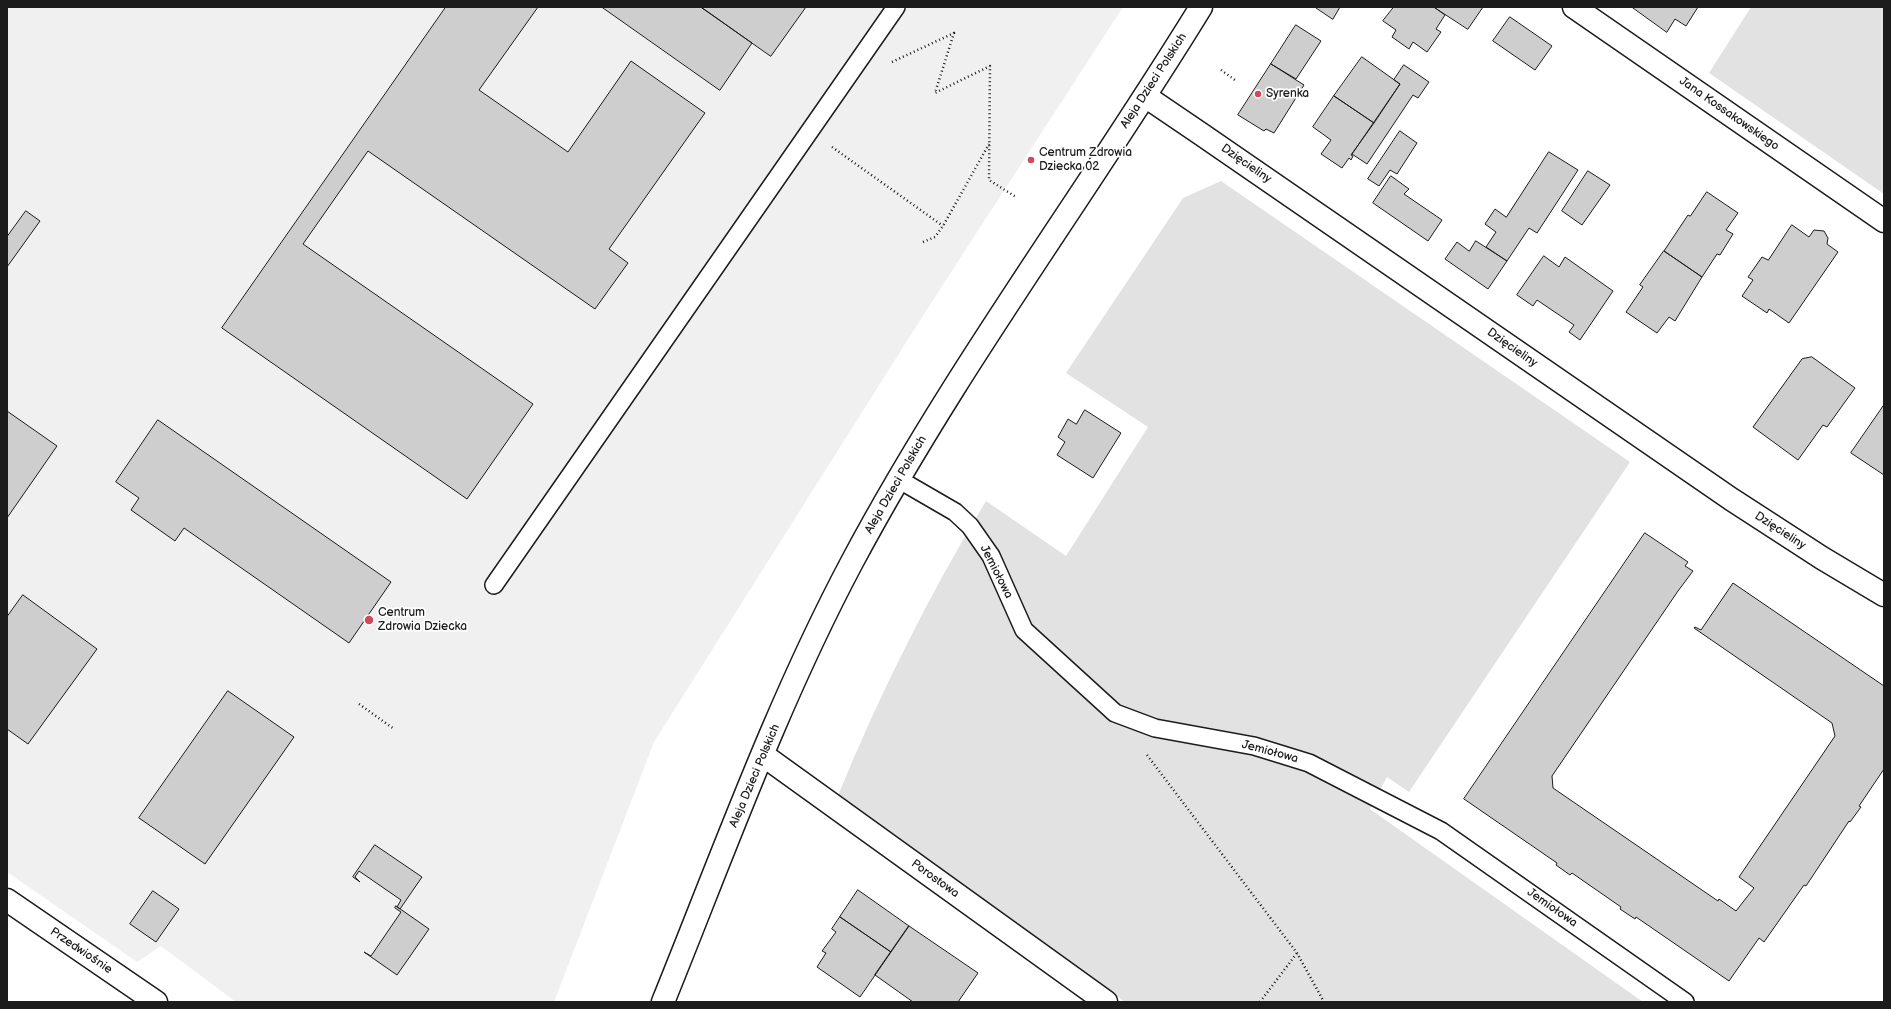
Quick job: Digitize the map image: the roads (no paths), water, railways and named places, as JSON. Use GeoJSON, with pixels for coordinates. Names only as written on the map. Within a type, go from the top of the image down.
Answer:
{"type":"FeatureCollection","features":[{"type":"Feature","properties":{"kind":"street","name":"Aleja Dzieci Polskich"},"geometry":{"type":"LineString","coordinates":[[663,1002],[763,755],[806,656],[851,564],[898,479],[963,374],[1145,96],[1201,7]]}},
{"type":"Feature","properties":{"kind":"street","name":"Jana Kossakowskiego"},"geometry":{"type":"LineString","coordinates":[[1574,7],[1884,220]]}},
{"type":"Feature","properties":{"kind":"street","name":"Dzięcieliny"},"geometry":{"type":"LineString","coordinates":[[1145,96],[1731,499],[1822,558],[1884,595]]}},
{"type":"Feature","properties":{"kind":"street","name":"Porostowa"},"geometry":{"type":"LineString","coordinates":[[763,755],[1106,1002]]}},
{"type":"Feature","properties":{"kind":"street","name":"Przedwiośnie"},"geometry":{"type":"LineString","coordinates":[[7,900],[156,1002]]}},
{"type":"Feature","properties":{"kind":"lane"},"geometry":{"type":"LineString","coordinates":[[494,585],[896,7]]}},
{"type":"Feature","properties":{"kind":"lane","name":"Jemiołowa"},"geometry":{"type":"LineString","coordinates":[[898,479],[955,512],[970,526],[991,556],[1024,630],[1115,713],[1155,728],[1254,746],[1309,763],[1335,776],[1442,831],[1685,1002]]}},
{"type":"Feature","properties":{"kind":"place","name":"Syrenka"},"geometry":{"type":"Point","coordinates":[1258,94]}},
{"type":"Feature","properties":{"kind":"place","name":"Centrum Zdrowia Dziecka 02"},"geometry":{"type":"Point","coordinates":[1031,160]}},
{"type":"Feature","properties":{"kind":"place","name":"Centrum Zdrowia Dziecka"},"geometry":{"type":"Point","coordinates":[369,620]}}]}
